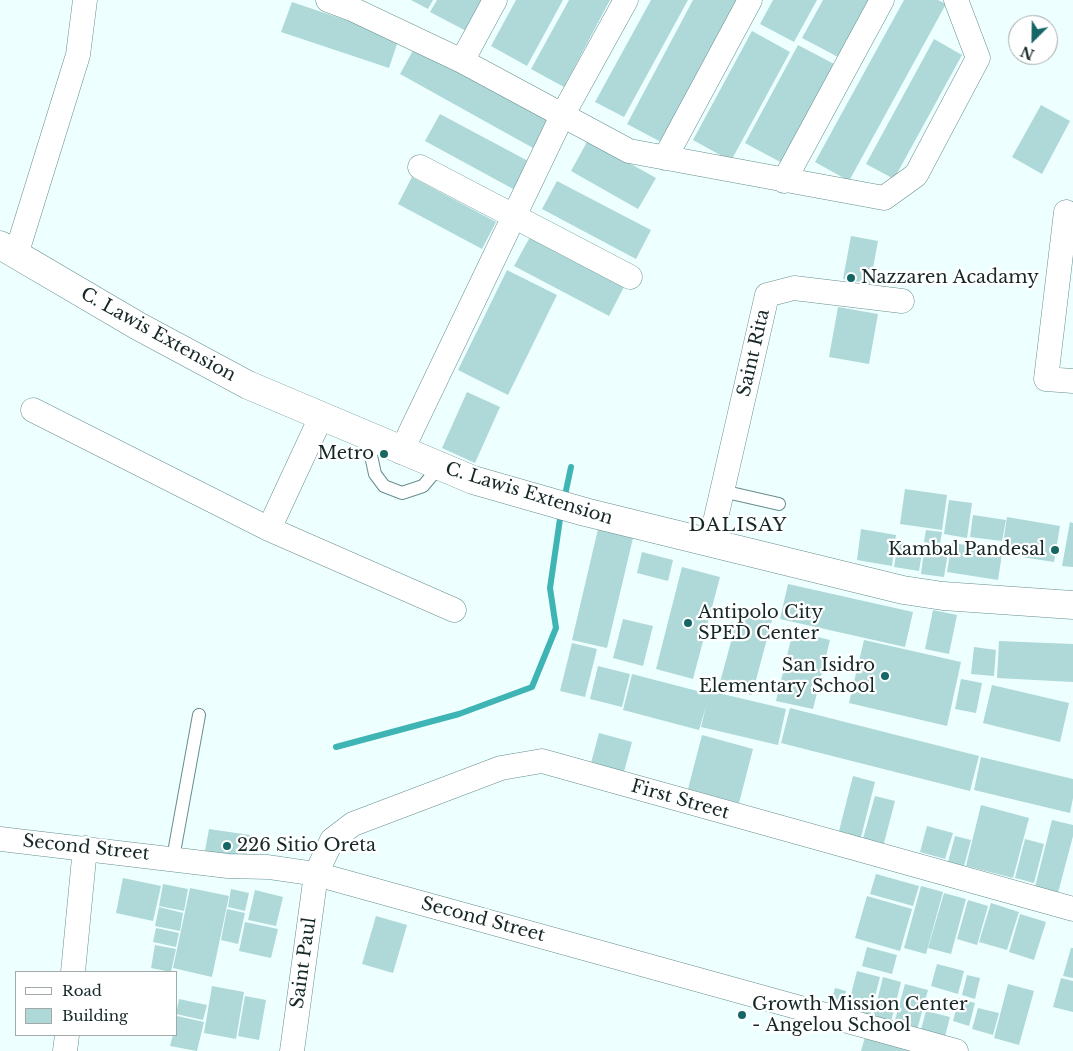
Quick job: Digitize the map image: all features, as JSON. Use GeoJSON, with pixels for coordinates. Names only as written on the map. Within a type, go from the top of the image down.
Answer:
{"type":"FeatureCollection","features":[{"type":"Feature","properties":{"kind":"street"},"geometry":{"type":"LineString","coordinates":[[8,250],[78,55],[85,0]]}},
{"type":"Feature","properties":{"kind":"street"},"geometry":{"type":"LineString","coordinates":[[328,0],[355,5],[629,151],[884,198],[916,175],[978,58],[956,0]]}},
{"type":"Feature","properties":{"kind":"street"},"geometry":{"type":"LineString","coordinates":[[462,61],[495,0]]}},
{"type":"Feature","properties":{"kind":"street"},"geometry":{"type":"LineString","coordinates":[[401,452],[562,116],[626,0]]}},
{"type":"Feature","properties":{"kind":"street"},"geometry":{"type":"LineString","coordinates":[[665,158],[750,0]]}},
{"type":"Feature","properties":{"kind":"street"},"geometry":{"type":"LineString","coordinates":[[784,181],[882,0]]}},
{"type":"Feature","properties":{"kind":"street"},"geometry":{"type":"LineString","coordinates":[[420,166],[514,218],[630,277]]}},
{"type":"Feature","properties":{"kind":"street"},"geometry":{"type":"LineString","coordinates":[[1066,212],[1046,379],[1073,381]]}},
{"type":"Feature","properties":{"kind":"street","name":"C. Lawis Extension"},"geometry":{"type":"LineString","coordinates":[[8,250],[138,326],[248,385],[401,452],[473,480],[584,512],[903,590],[944,596],[1073,606]]}},
{"type":"Feature","properties":{"kind":"street","name":"Saint Rita"},"geometry":{"type":"LineString","coordinates":[[710,544],[767,296],[794,288],[902,302]]}},
{"type":"Feature","properties":{"kind":"street"},"geometry":{"type":"LineString","coordinates":[[33,410],[269,529],[454,610]]}},
{"type":"Feature","properties":{"kind":"street"},"geometry":{"type":"LineString","coordinates":[[269,529],[321,417]]}},
{"type":"Feature","properties":{"kind":"street","name":"First Street"},"geometry":{"type":"LineString","coordinates":[[316,874],[332,840],[353,824],[501,768],[542,761],[1073,909]]}},
{"type":"Feature","properties":{"kind":"street","name":"Second Street"},"geometry":{"type":"LineString","coordinates":[[0,839],[228,866],[268,867],[316,874],[956,1051]]}},
{"type":"Feature","properties":{"kind":"street"},"geometry":{"type":"LineString","coordinates":[[73,971],[85,848]]}},
{"type":"Feature","properties":{"kind":"street","name":"Saint Paul"},"geometry":{"type":"LineString","coordinates":[[292,1051],[316,874]]}},
{"type":"Feature","properties":{"kind":"street"},"geometry":{"type":"LineString","coordinates":[[65,1051],[67,1036]]}},
{"type":"Feature","properties":{"kind":"lane"},"geometry":{"type":"LineString","coordinates":[[367,437],[375,474],[384,486],[393,490],[402,493],[423,486],[439,467]]}},
{"type":"Feature","properties":{"kind":"lane"},"geometry":{"type":"LineString","coordinates":[[722,491],[779,504]]}},
{"type":"Feature","properties":{"kind":"lane"},"geometry":{"type":"LineString","coordinates":[[172,858],[199,715]]}},
{"type":"Feature","properties":{"kind":"building"},"geometry":{"type":"Polygon","coordinates":[[[411,0],[433,0],[428,9],[411,0]]]}},
{"type":"Feature","properties":{"kind":"building"},"geometry":{"type":"Polygon","coordinates":[[[437,0],[485,0],[468,32],[430,12],[437,0]]]}},
{"type":"Feature","properties":{"kind":"building"},"geometry":{"type":"Polygon","coordinates":[[[516,0],[563,0],[527,66],[491,46],[516,0]]]}},
{"type":"Feature","properties":{"kind":"building"},"geometry":{"type":"Polygon","coordinates":[[[569,0],[610,0],[564,87],[531,69],[569,0]]]}},
{"type":"Feature","properties":{"kind":"building"},"geometry":{"type":"Polygon","coordinates":[[[651,0],[688,0],[624,117],[595,102],[651,0]]]}},
{"type":"Feature","properties":{"kind":"building"},"geometry":{"type":"Polygon","coordinates":[[[693,0],[741,0],[663,143],[627,124],[693,0]]]}},
{"type":"Feature","properties":{"kind":"building"},"geometry":{"type":"Polygon","coordinates":[[[773,0],[817,0],[794,42],[760,24],[773,0]]]}},
{"type":"Feature","properties":{"kind":"building"},"geometry":{"type":"Polygon","coordinates":[[[823,0],[869,0],[838,57],[802,38],[823,0]]]}},
{"type":"Feature","properties":{"kind":"building"},"geometry":{"type":"Polygon","coordinates":[[[904,0],[938,0],[946,4],[849,181],[815,162],[904,0]]]}},
{"type":"Feature","properties":{"kind":"building"},"geometry":{"type":"Polygon","coordinates":[[[292,2],[399,38],[389,68],[281,32],[292,2]]]}},
{"type":"Feature","properties":{"kind":"building"},"geometry":{"type":"Polygon","coordinates":[[[752,31],[790,52],[731,161],[693,140],[752,31]]]}},
{"type":"Feature","properties":{"kind":"building"},"geometry":{"type":"Polygon","coordinates":[[[934,39],[962,55],[894,179],[866,164],[934,39]]]}},
{"type":"Feature","properties":{"kind":"building"},"geometry":{"type":"Polygon","coordinates":[[[417,43],[549,117],[533,148],[400,74],[417,43]]]}},
{"type":"Feature","properties":{"kind":"building"},"geometry":{"type":"Polygon","coordinates":[[[798,45],[836,65],[782,163],[745,143],[798,45]]]}},
{"type":"Feature","properties":{"kind":"building"},"geometry":{"type":"Polygon","coordinates":[[[1041,105],[1070,121],[1042,174],[1012,157],[1041,105]]]}},
{"type":"Feature","properties":{"kind":"building"},"geometry":{"type":"Polygon","coordinates":[[[440,114],[530,162],[515,190],[425,141],[440,114]]]}},
{"type":"Feature","properties":{"kind":"building"},"geometry":{"type":"Polygon","coordinates":[[[588,140],[656,178],[638,209],[571,171],[588,140]]]}},
{"type":"Feature","properties":{"kind":"building"},"geometry":{"type":"Polygon","coordinates":[[[412,177],[496,222],[482,249],[398,204],[412,177]]]}},
{"type":"Feature","properties":{"kind":"building"},"geometry":{"type":"Polygon","coordinates":[[[557,181],[651,230],[636,259],[542,209],[557,181]]]}},
{"type":"Feature","properties":{"kind":"building"},"geometry":{"type":"Polygon","coordinates":[[[851,236],[878,241],[870,284],[843,279],[851,236]]]}},
{"type":"Feature","properties":{"kind":"building"},"geometry":{"type":"Polygon","coordinates":[[[530,237],[624,287],[609,316],[514,266],[530,237]]]}},
{"type":"Feature","properties":{"kind":"building"},"geometry":{"type":"Polygon","coordinates":[[[507,270],[557,295],[508,395],[458,370],[507,270]]]}},
{"type":"Feature","properties":{"kind":"building"},"geometry":{"type":"Polygon","coordinates":[[[838,307],[878,314],[869,364],[829,357],[838,307]]]}},
{"type":"Feature","properties":{"kind":"building"},"geometry":{"type":"Polygon","coordinates":[[[467,392],[500,407],[475,463],[442,448],[467,392]]]}},
{"type":"Feature","properties":{"kind":"building"},"geometry":{"type":"Polygon","coordinates":[[[905,489],[947,495],[942,530],[900,524],[905,489]]]}},
{"type":"Feature","properties":{"kind":"building"},"geometry":{"type":"Polygon","coordinates":[[[949,500],[972,503],[967,538],[944,534],[949,500]]]}},
{"type":"Feature","properties":{"kind":"building"},"geometry":{"type":"Polygon","coordinates":[[[973,515],[1006,520],[1002,541],[970,537],[973,515]]]}},
{"type":"Feature","properties":{"kind":"building"},"geometry":{"type":"Polygon","coordinates":[[[1007,517],[1060,526],[1054,562],[1002,554],[998,580],[947,572],[952,543],[1002,550],[1007,517]]]}},
{"type":"Feature","properties":{"kind":"building"},"geometry":{"type":"Polygon","coordinates":[[[1070,522],[1073,523],[1073,567],[1062,566],[1070,522]]]}},
{"type":"Feature","properties":{"kind":"building"},"geometry":{"type":"Polygon","coordinates":[[[598,529],[633,538],[607,648],[572,640],[598,529]]]}},
{"type":"Feature","properties":{"kind":"building"},"geometry":{"type":"Polygon","coordinates":[[[861,529],[896,535],[892,566],[857,560],[861,529]]]}},
{"type":"Feature","properties":{"kind":"building"},"geometry":{"type":"Polygon","coordinates":[[[926,530],[942,532],[940,544],[924,542],[926,530]]]}},
{"type":"Feature","properties":{"kind":"building"},"geometry":{"type":"Polygon","coordinates":[[[898,542],[923,546],[919,571],[894,567],[898,542]]]}},
{"type":"Feature","properties":{"kind":"building"},"geometry":{"type":"Polygon","coordinates":[[[925,543],[949,546],[944,577],[921,574],[925,543]]]}},
{"type":"Feature","properties":{"kind":"building"},"geometry":{"type":"Polygon","coordinates":[[[642,552],[673,560],[668,581],[637,573],[642,552]]]}},
{"type":"Feature","properties":{"kind":"building","name":"Antipolo City SPED Center"},"geometry":{"type":"Polygon","coordinates":[[[682,567],[720,577],[693,679],[656,669],[682,567]]]}},
{"type":"Feature","properties":{"kind":"building"},"geometry":{"type":"Polygon","coordinates":[[[788,584],[913,612],[905,647],[780,619],[788,584]]]}},
{"type":"Feature","properties":{"kind":"building"},"geometry":{"type":"Polygon","coordinates":[[[933,610],[957,615],[949,654],[925,649],[933,610]]]}},
{"type":"Feature","properties":{"kind":"building"},"geometry":{"type":"Polygon","coordinates":[[[739,612],[772,620],[752,695],[719,686],[739,612]]]}},
{"type":"Feature","properties":{"kind":"building"},"geometry":{"type":"Polygon","coordinates":[[[623,619],[653,626],[643,666],[613,658],[623,619]]]}},
{"type":"Feature","properties":{"kind":"building"},"geometry":{"type":"Polygon","coordinates":[[[793,631],[830,640],[813,709],[776,701],[793,631]]]}},
{"type":"Feature","properties":{"kind":"building"},"geometry":{"type":"Polygon","coordinates":[[[864,640],[961,662],[947,726],[849,703],[864,640]]]}},
{"type":"Feature","properties":{"kind":"building"},"geometry":{"type":"Polygon","coordinates":[[[999,641],[1073,644],[1073,682],[997,678],[999,641]]]}},
{"type":"Feature","properties":{"kind":"building"},"geometry":{"type":"Polygon","coordinates":[[[572,643],[597,649],[585,697],[560,691],[572,643]]]}},
{"type":"Feature","properties":{"kind":"building"},"geometry":{"type":"Polygon","coordinates":[[[974,647],[996,650],[994,676],[971,674],[974,647]]]}},
{"type":"Feature","properties":{"kind":"building"},"geometry":{"type":"Polygon","coordinates":[[[598,666],[630,674],[622,707],[590,699],[598,666]]]}},
{"type":"Feature","properties":{"kind":"building"},"geometry":{"type":"Polygon","coordinates":[[[632,674],[709,694],[710,691],[786,709],[778,745],[701,727],[706,706],[699,730],[623,710],[632,674]]]}},
{"type":"Feature","properties":{"kind":"building"},"geometry":{"type":"Polygon","coordinates":[[[961,679],[982,683],[976,713],[955,709],[961,679]]]}},
{"type":"Feature","properties":{"kind":"building"},"geometry":{"type":"Polygon","coordinates":[[[992,685],[1069,703],[1060,742],[983,723],[992,685]]]}},
{"type":"Feature","properties":{"kind":"building"},"geometry":{"type":"Polygon","coordinates":[[[790,708],[979,756],[970,791],[781,743],[790,708]]]}},
{"type":"Feature","properties":{"kind":"building"},"geometry":{"type":"Polygon","coordinates":[[[599,733],[632,742],[624,772],[591,763],[599,733]]]}},
{"type":"Feature","properties":{"kind":"building"},"geometry":{"type":"Polygon","coordinates":[[[702,735],[753,749],[739,803],[688,789],[702,735]]]}},
{"type":"Feature","properties":{"kind":"building"},"geometry":{"type":"Polygon","coordinates":[[[981,757],[1073,779],[1073,798],[1070,813],[974,790],[981,757]]]}},
{"type":"Feature","properties":{"kind":"building"},"geometry":{"type":"Polygon","coordinates":[[[853,776],[875,782],[860,841],[838,835],[853,776]]]}},
{"type":"Feature","properties":{"kind":"building"},"geometry":{"type":"Polygon","coordinates":[[[875,796],[895,801],[883,847],[862,842],[875,796]]]}},
{"type":"Feature","properties":{"kind":"building"},"geometry":{"type":"Polygon","coordinates":[[[981,805],[1029,818],[1013,878],[966,866],[981,805]]]}},
{"type":"Feature","properties":{"kind":"building"},"geometry":{"type":"Polygon","coordinates":[[[1052,820],[1073,825],[1073,836],[1058,893],[1035,887],[1052,820]]]}},
{"type":"Feature","properties":{"kind":"building"},"geometry":{"type":"Polygon","coordinates":[[[927,826],[953,833],[945,859],[920,852],[927,826]]]}},
{"type":"Feature","properties":{"kind":"building","name":"226 Sitio Oreta"},"geometry":{"type":"Polygon","coordinates":[[[209,829],[250,835],[246,861],[204,856],[209,829]]]}},
{"type":"Feature","properties":{"kind":"building"},"geometry":{"type":"Polygon","coordinates":[[[955,836],[971,840],[964,866],[948,862],[955,836]]]}},
{"type":"Feature","properties":{"kind":"building"},"geometry":{"type":"Polygon","coordinates":[[[1025,839],[1044,844],[1034,883],[1015,878],[1025,839]]]}},
{"type":"Feature","properties":{"kind":"building"},"geometry":{"type":"Polygon","coordinates":[[[876,874],[919,886],[913,906],[870,894],[876,874]]]}},
{"type":"Feature","properties":{"kind":"building"},"geometry":{"type":"Polygon","coordinates":[[[123,878],[161,886],[153,921],[116,913],[123,878]]]}},
{"type":"Feature","properties":{"kind":"building"},"geometry":{"type":"Polygon","coordinates":[[[163,884],[188,889],[184,911],[159,906],[163,884]]]}},
{"type":"Feature","properties":{"kind":"building"},"geometry":{"type":"Polygon","coordinates":[[[921,886],[943,892],[926,954],[904,948],[921,886]]]}},
{"type":"Feature","properties":{"kind":"building"},"geometry":{"type":"Polygon","coordinates":[[[190,888],[229,896],[212,977],[173,968],[190,888]]]}},
{"type":"Feature","properties":{"kind":"building"},"geometry":{"type":"Polygon","coordinates":[[[231,889],[249,893],[245,911],[228,907],[231,889]]]}},
{"type":"Feature","properties":{"kind":"building"},"geometry":{"type":"Polygon","coordinates":[[[255,890],[283,897],[276,926],[248,920],[255,890]]]}},
{"type":"Feature","properties":{"kind":"building"},"geometry":{"type":"Polygon","coordinates":[[[944,893],[966,899],[951,954],[928,948],[944,893]]]}},
{"type":"Feature","properties":{"kind":"building"},"geometry":{"type":"Polygon","coordinates":[[[867,896],[912,909],[900,951],[855,938],[867,896]]]}},
{"type":"Feature","properties":{"kind":"building"},"geometry":{"type":"Polygon","coordinates":[[[968,900],[988,906],[977,945],[957,939],[968,900]]]}},
{"type":"Feature","properties":{"kind":"building"},"geometry":{"type":"Polygon","coordinates":[[[991,903],[1019,912],[1007,950],[979,942],[991,903]]]}},
{"type":"Feature","properties":{"kind":"building"},"geometry":{"type":"Polygon","coordinates":[[[159,907],[183,913],[180,931],[155,926],[159,907]]]}},
{"type":"Feature","properties":{"kind":"building"},"geometry":{"type":"Polygon","coordinates":[[[227,909],[245,913],[238,944],[221,940],[227,909]]]}},
{"type":"Feature","properties":{"kind":"building"},"geometry":{"type":"Polygon","coordinates":[[[1020,914],[1046,922],[1034,960],[1009,952],[1020,914]]]}},
{"type":"Feature","properties":{"kind":"building"},"geometry":{"type":"Polygon","coordinates":[[[376,916],[407,925],[393,973],[362,964],[376,916]]]}},
{"type":"Feature","properties":{"kind":"building"},"geometry":{"type":"Polygon","coordinates":[[[245,922],[278,929],[271,958],[239,951],[245,922]]]}},
{"type":"Feature","properties":{"kind":"building"},"geometry":{"type":"Polygon","coordinates":[[[156,928],[179,933],[176,947],[153,942],[156,928]]]}},
{"type":"Feature","properties":{"kind":"building"},"geometry":{"type":"Polygon","coordinates":[[[155,945],[176,949],[171,971],[151,968],[155,945]]]}},
{"type":"Feature","properties":{"kind":"building"},"geometry":{"type":"Polygon","coordinates":[[[867,947],[897,955],[892,974],[862,966],[867,947]]]}},
{"type":"Feature","properties":{"kind":"building"},"geometry":{"type":"Polygon","coordinates":[[[1071,948],[1073,948],[1073,978],[1063,976],[1071,948]]]}},
{"type":"Feature","properties":{"kind":"building"},"geometry":{"type":"Polygon","coordinates":[[[937,964],[964,971],[958,994],[931,986],[937,964]]]}},
{"type":"Feature","properties":{"kind":"building"},"geometry":{"type":"Polygon","coordinates":[[[857,971],[880,977],[870,1016],[847,1010],[857,971]]]}},
{"type":"Feature","properties":{"kind":"building"},"geometry":{"type":"Polygon","coordinates":[[[967,975],[980,978],[975,999],[962,995],[967,975]]]}},
{"type":"Feature","properties":{"kind":"building"},"geometry":{"type":"Polygon","coordinates":[[[883,977],[901,982],[891,1022],[873,1017],[883,977]]]}},
{"type":"Feature","properties":{"kind":"building"},"geometry":{"type":"Polygon","coordinates":[[[1061,978],[1073,981],[1073,1012],[1053,1007],[1061,978]]]}},
{"type":"Feature","properties":{"kind":"building"},"geometry":{"type":"Polygon","coordinates":[[[905,984],[928,990],[917,1030],[894,1024],[905,984]]]}},
{"type":"Feature","properties":{"kind":"building"},"geometry":{"type":"Polygon","coordinates":[[[1008,984],[1034,991],[1019,1045],[994,1038],[1008,984]]]}},
{"type":"Feature","properties":{"kind":"building"},"geometry":{"type":"Polygon","coordinates":[[[212,986],[244,992],[236,1039],[204,1033],[212,986]]]}},
{"type":"Feature","properties":{"kind":"building"},"geometry":{"type":"Polygon","coordinates":[[[835,988],[846,991],[841,1008],[830,1006],[835,988]]]}},
{"type":"Feature","properties":{"kind":"building"},"geometry":{"type":"Polygon","coordinates":[[[245,996],[266,1000],[259,1040],[238,1036],[245,996]]]}},
{"type":"Feature","properties":{"kind":"building"},"geometry":{"type":"Polygon","coordinates":[[[959,998],[975,1003],[969,1026],[953,1021],[959,998]]]}},
{"type":"Feature","properties":{"kind":"building"},"geometry":{"type":"Polygon","coordinates":[[[179,999],[207,1005],[203,1020],[178,1014],[179,999]]]}},
{"type":"Feature","properties":{"kind":"building"},"geometry":{"type":"Polygon","coordinates":[[[978,1008],[999,1013],[993,1035],[972,1029],[978,1008]]]}},
{"type":"Feature","properties":{"kind":"building"},"geometry":{"type":"Polygon","coordinates":[[[926,1011],[950,1017],[943,1044],[919,1037],[926,1011]]]}},
{"type":"Feature","properties":{"kind":"building"},"geometry":{"type":"Polygon","coordinates":[[[178,1016],[204,1022],[197,1051],[170,1046],[173,1036],[178,1036],[178,1016]]]}},
{"type":"Feature","properties":{"kind":"building"},"geometry":{"type":"Polygon","coordinates":[[[865,1037],[910,1051],[861,1051],[865,1037]]]}},
{"type":"Feature","properties":{"kind":"waterway"},"geometry":{"type":"LineString","coordinates":[[564,500],[571,467]]}},
{"type":"Feature","properties":{"kind":"waterway"},"geometry":{"type":"LineString","coordinates":[[336,747],[459,714],[532,687],[556,628],[550,588],[561,512]]}},
{"type":"Feature","properties":{"kind":"place","name":"Nazzaren Acadamy"},"geometry":{"type":"Point","coordinates":[851,278]}},
{"type":"Feature","properties":{"kind":"place","name":"Metro"},"geometry":{"type":"Point","coordinates":[384,454]}},
{"type":"Feature","properties":{"kind":"place","name":"Kambal Pandesal"},"geometry":{"type":"Point","coordinates":[1055,550]}},
{"type":"Feature","properties":{"kind":"place","name":"Antipolo City SPED Center"},"geometry":{"type":"Point","coordinates":[688,623]}},
{"type":"Feature","properties":{"kind":"place","name":"San Isidro Elementary School"},"geometry":{"type":"Point","coordinates":[885,676]}},
{"type":"Feature","properties":{"kind":"place","name":"226 Sitio Oreta"},"geometry":{"type":"Point","coordinates":[227,846]}},
{"type":"Feature","properties":{"kind":"place","name":"Growth Mission Center - Angelou School"},"geometry":{"type":"Point","coordinates":[742,1015]}},
{"type":"Feature","properties":{"kind":"district","name":"DALISAY"},"geometry":{"type":"Point","coordinates":[738,526]}}]}
